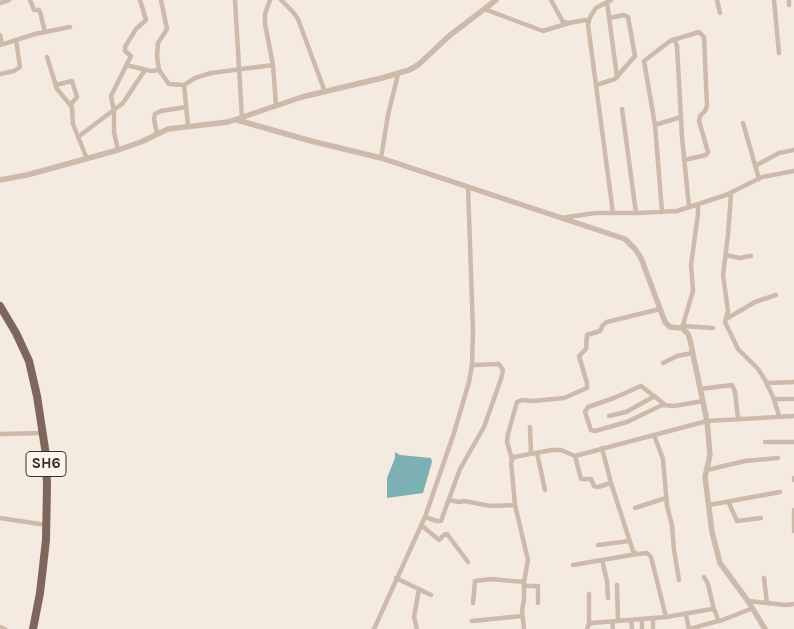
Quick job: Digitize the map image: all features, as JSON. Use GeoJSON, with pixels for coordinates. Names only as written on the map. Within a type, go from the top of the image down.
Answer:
{"type":"FeatureCollection","features":[{"type":"Feature","properties":{"kind":"main road","name":"SH6"},"geometry":{"type":"LineString","coordinates":[[0,306],[29,361],[43,432],[48,485],[46,525],[43,568],[33,629]]}},
{"type":"Feature","properties":{"kind":"street"},"geometry":{"type":"LineString","coordinates":[[0,3],[8,0]]}},
{"type":"Feature","properties":{"kind":"street"},"geometry":{"type":"LineString","coordinates":[[30,0],[34,10],[39,10],[40,12],[46,32]]}},
{"type":"Feature","properties":{"kind":"street"},"geometry":{"type":"LineString","coordinates":[[118,150],[114,132],[114,111],[111,96],[131,56],[125,50],[125,47],[136,28],[146,20],[140,0]]}},
{"type":"Feature","properties":{"kind":"street"},"geometry":{"type":"LineString","coordinates":[[161,0],[167,29],[158,43],[157,49],[159,70],[169,84],[184,85],[202,75],[273,65]]}},
{"type":"Feature","properties":{"kind":"street"},"geometry":{"type":"LineString","coordinates":[[235,0],[239,69],[239,119]]}},
{"type":"Feature","properties":{"kind":"street"},"geometry":{"type":"LineString","coordinates":[[270,0],[265,14],[265,24],[273,65],[276,105]]}},
{"type":"Feature","properties":{"kind":"street"},"geometry":{"type":"LineString","coordinates":[[281,0],[298,19],[324,92]]}},
{"type":"Feature","properties":{"kind":"street"},"geometry":{"type":"LineString","coordinates":[[0,180],[27,175],[118,150],[168,130],[239,119],[276,105],[398,74],[418,64],[448,36],[496,0]]}},
{"type":"Feature","properties":{"kind":"street"},"geometry":{"type":"LineString","coordinates":[[551,0],[564,22],[569,23]]}},
{"type":"Feature","properties":{"kind":"street"},"geometry":{"type":"LineString","coordinates":[[720,14],[717,1],[725,0]]}},
{"type":"Feature","properties":{"kind":"street"},"geometry":{"type":"LineString","coordinates":[[774,0],[779,53]]}},
{"type":"Feature","properties":{"kind":"street"},"geometry":{"type":"LineString","coordinates":[[613,213],[588,21],[596,8],[609,1],[609,18],[617,77]]}},
{"type":"Feature","properties":{"kind":"street"},"geometry":{"type":"LineString","coordinates":[[484,9],[543,31],[569,23],[588,21]]}},
{"type":"Feature","properties":{"kind":"street"},"geometry":{"type":"LineString","coordinates":[[596,85],[609,82],[617,77],[634,58],[635,53],[628,17],[624,15],[609,18]]}},
{"type":"Feature","properties":{"kind":"street"},"geometry":{"type":"LineString","coordinates":[[0,34],[1,44],[70,27]]}},
{"type":"Feature","properties":{"kind":"street"},"geometry":{"type":"LineString","coordinates":[[662,212],[655,125],[644,61],[670,41],[699,32],[704,37],[707,106],[699,121],[708,152],[706,155],[684,160]]}},
{"type":"Feature","properties":{"kind":"street"},"geometry":{"type":"LineString","coordinates":[[0,74],[14,71],[20,67],[16,40]]}},
{"type":"Feature","properties":{"kind":"street"},"geometry":{"type":"LineString","coordinates":[[674,40],[677,46],[689,207]]}},
{"type":"Feature","properties":{"kind":"street"},"geometry":{"type":"LineString","coordinates":[[47,58],[57,89],[70,104],[73,124],[87,159]]}},
{"type":"Feature","properties":{"kind":"street"},"geometry":{"type":"LineString","coordinates":[[126,64],[145,70],[159,70]]}},
{"type":"Feature","properties":{"kind":"street"},"geometry":{"type":"LineString","coordinates":[[78,137],[114,111],[127,99],[145,70]]}},
{"type":"Feature","properties":{"kind":"street"},"geometry":{"type":"LineString","coordinates":[[381,158],[386,120],[398,74]]}},
{"type":"Feature","properties":{"kind":"street"},"geometry":{"type":"LineString","coordinates":[[56,85],[72,81],[76,97],[70,104]]}},
{"type":"Feature","properties":{"kind":"street"},"geometry":{"type":"LineString","coordinates":[[184,85],[188,126]]}},
{"type":"Feature","properties":{"kind":"street"},"geometry":{"type":"LineString","coordinates":[[157,134],[155,114],[161,111],[186,107]]}},
{"type":"Feature","properties":{"kind":"street"},"geometry":{"type":"LineString","coordinates":[[622,109],[636,213]]}},
{"type":"Feature","properties":{"kind":"street"},"geometry":{"type":"LineString","coordinates":[[655,125],[681,117]]}},
{"type":"Feature","properties":{"kind":"street"},"geometry":{"type":"LineString","coordinates":[[239,119],[311,141],[381,158],[624,240],[642,258],[667,325],[670,327],[714,328]]}},
{"type":"Feature","properties":{"kind":"street"},"geometry":{"type":"LineString","coordinates":[[743,123],[759,178]]}},
{"type":"Feature","properties":{"kind":"street"},"geometry":{"type":"LineString","coordinates":[[754,166],[779,152],[794,150]]}},
{"type":"Feature","properties":{"kind":"street"},"geometry":{"type":"LineString","coordinates":[[560,218],[580,214],[671,212],[731,193],[759,178],[794,171]]}},
{"type":"Feature","properties":{"kind":"street"},"geometry":{"type":"LineString","coordinates":[[374,629],[425,517],[463,405],[472,365],[473,330],[468,187]]}},
{"type":"Feature","properties":{"kind":"street"},"geometry":{"type":"LineString","coordinates":[[731,193],[723,282],[728,311],[724,320],[738,349],[758,369],[767,382],[779,416]]}},
{"type":"Feature","properties":{"kind":"street"},"geometry":{"type":"LineString","coordinates":[[682,327],[693,291],[691,265],[698,204]]}},
{"type":"Feature","properties":{"kind":"street"},"geometry":{"type":"LineString","coordinates":[[726,255],[739,258],[751,256]]}},
{"type":"Feature","properties":{"kind":"street"},"geometry":{"type":"LineString","coordinates":[[724,320],[755,302],[776,295]]}},
{"type":"Feature","properties":{"kind":"street"},"geometry":{"type":"LineString","coordinates":[[524,629],[522,616],[528,560],[515,505],[512,459],[508,442],[508,434],[517,402],[522,400],[564,398],[585,389],[588,385],[579,356],[586,349],[587,336],[600,331],[607,322],[660,309]]}},
{"type":"Feature","properties":{"kind":"street"},"geometry":{"type":"LineString","coordinates":[[682,327],[688,334],[707,421],[710,455],[706,477],[712,532],[720,563],[753,608],[765,629]]}},
{"type":"Feature","properties":{"kind":"street"},"geometry":{"type":"LineString","coordinates":[[663,363],[677,356],[692,352]]}},
{"type":"Feature","properties":{"kind":"street"},"geometry":{"type":"LineString","coordinates":[[425,517],[441,521],[460,469],[484,427],[501,379],[503,370],[499,364],[472,365]]}},
{"type":"Feature","properties":{"kind":"street"},"geometry":{"type":"LineString","coordinates":[[767,382],[794,382]]}},
{"type":"Feature","properties":{"kind":"street"},"geometry":{"type":"LineString","coordinates":[[700,389],[732,385],[735,392],[738,418]]}},
{"type":"Feature","properties":{"kind":"street"},"geometry":{"type":"LineString","coordinates":[[664,404],[627,422],[594,431],[591,430],[585,412],[588,407],[641,386],[664,404],[674,406],[703,401]]}},
{"type":"Feature","properties":{"kind":"street"},"geometry":{"type":"LineString","coordinates":[[609,416],[633,408],[655,396]]}},
{"type":"Feature","properties":{"kind":"street"},"geometry":{"type":"LineString","coordinates":[[774,398],[794,398]]}},
{"type":"Feature","properties":{"kind":"street"},"geometry":{"type":"LineString","coordinates":[[512,459],[519,455],[561,450],[575,456],[707,421],[794,416]]}},
{"type":"Feature","properties":{"kind":"street"},"geometry":{"type":"LineString","coordinates":[[530,427],[534,453],[545,490]]}},
{"type":"Feature","properties":{"kind":"street"},"geometry":{"type":"LineString","coordinates":[[0,434],[43,432]]}},
{"type":"Feature","properties":{"kind":"street"},"geometry":{"type":"LineString","coordinates":[[654,435],[663,456],[666,498],[672,524],[674,556],[679,580]]}},
{"type":"Feature","properties":{"kind":"street"},"geometry":{"type":"LineString","coordinates":[[765,442],[794,442]]}},
{"type":"Feature","properties":{"kind":"street"},"geometry":{"type":"LineString","coordinates":[[602,448],[629,541],[636,554]]}},
{"type":"Feature","properties":{"kind":"street"},"geometry":{"type":"LineString","coordinates":[[575,456],[581,479],[591,479],[596,487],[611,484]]}},
{"type":"Feature","properties":{"kind":"street"},"geometry":{"type":"LineString","coordinates":[[707,470],[745,461],[778,458]]}},
{"type":"Feature","properties":{"kind":"street"},"geometry":{"type":"LineString","coordinates":[[709,506],[780,492]]}},
{"type":"Feature","properties":{"kind":"street"},"geometry":{"type":"LineString","coordinates":[[635,508],[666,498]]}},
{"type":"Feature","properties":{"kind":"street"},"geometry":{"type":"LineString","coordinates":[[449,500],[491,506],[515,505]]}},
{"type":"Feature","properties":{"kind":"street"},"geometry":{"type":"LineString","coordinates":[[728,501],[736,521],[761,518]]}},
{"type":"Feature","properties":{"kind":"street"},"geometry":{"type":"LineString","coordinates":[[794,510],[794,531]]}},
{"type":"Feature","properties":{"kind":"street"},"geometry":{"type":"LineString","coordinates":[[0,518],[46,525]]}},
{"type":"Feature","properties":{"kind":"street"},"geometry":{"type":"LineString","coordinates":[[421,525],[439,540],[444,534],[447,534],[468,562]]}},
{"type":"Feature","properties":{"kind":"street"},"geometry":{"type":"LineString","coordinates":[[598,544],[629,541]]}},
{"type":"Feature","properties":{"kind":"street"},"geometry":{"type":"LineString","coordinates":[[573,565],[647,553],[651,557],[666,618]]}},
{"type":"Feature","properties":{"kind":"street"},"geometry":{"type":"LineString","coordinates":[[602,560],[607,581],[608,598]]}},
{"type":"Feature","properties":{"kind":"street"},"geometry":{"type":"LineString","coordinates":[[704,576],[718,621]]}},
{"type":"Feature","properties":{"kind":"street"},"geometry":{"type":"LineString","coordinates":[[396,578],[431,595]]}},
{"type":"Feature","properties":{"kind":"street"},"geometry":{"type":"LineString","coordinates":[[764,578],[767,603]]}},
{"type":"Feature","properties":{"kind":"street"},"geometry":{"type":"LineString","coordinates":[[473,603],[475,581],[491,580],[538,586],[538,603]]}},
{"type":"Feature","properties":{"kind":"street"},"geometry":{"type":"LineString","coordinates":[[617,585],[618,621]]}},
{"type":"Feature","properties":{"kind":"street"},"geometry":{"type":"LineString","coordinates":[[417,629],[414,617],[419,588]]}},
{"type":"Feature","properties":{"kind":"street"},"geometry":{"type":"LineString","coordinates":[[588,627],[589,594]]}},
{"type":"Feature","properties":{"kind":"street"},"geometry":{"type":"LineString","coordinates":[[748,601],[786,605],[794,604]]}},
{"type":"Feature","properties":{"kind":"street"},"geometry":{"type":"LineString","coordinates":[[686,615],[690,629],[753,608]]}},
{"type":"Feature","properties":{"kind":"street"},"geometry":{"type":"LineString","coordinates":[[588,627],[595,623],[666,618],[714,610]]}},
{"type":"Feature","properties":{"kind":"street"},"geometry":{"type":"LineString","coordinates":[[472,621],[522,616]]}},
{"type":"Feature","properties":{"kind":"street"},"geometry":{"type":"LineString","coordinates":[[653,619],[653,629]]}},
{"type":"Feature","properties":{"kind":"street"},"geometry":{"type":"LineString","coordinates":[[631,620],[632,629]]}},
{"type":"Feature","properties":{"kind":"street"},"geometry":{"type":"LineString","coordinates":[[642,620],[642,629]]}},
{"type":"Feature","properties":{"kind":"street"},"geometry":{"type":"LineString","coordinates":[[612,621],[613,629]]}},
{"type":"Feature","properties":{"kind":"street"},"geometry":{"type":"LineString","coordinates":[[604,622],[604,629]]}},
{"type":"Feature","properties":{"kind":"street"},"geometry":{"type":"LineString","coordinates":[[595,623],[595,629]]}},
{"type":"Feature","properties":{"kind":"street"},"geometry":{"type":"LineString","coordinates":[[0,627],[4,629]]}},
{"type":"Feature","properties":{"kind":"water"},"geometry":{"type":"Polygon","coordinates":[[[395,452],[400,455],[431,458],[432,462],[423,493],[387,498],[387,478],[395,458],[395,452]]]}}]}
